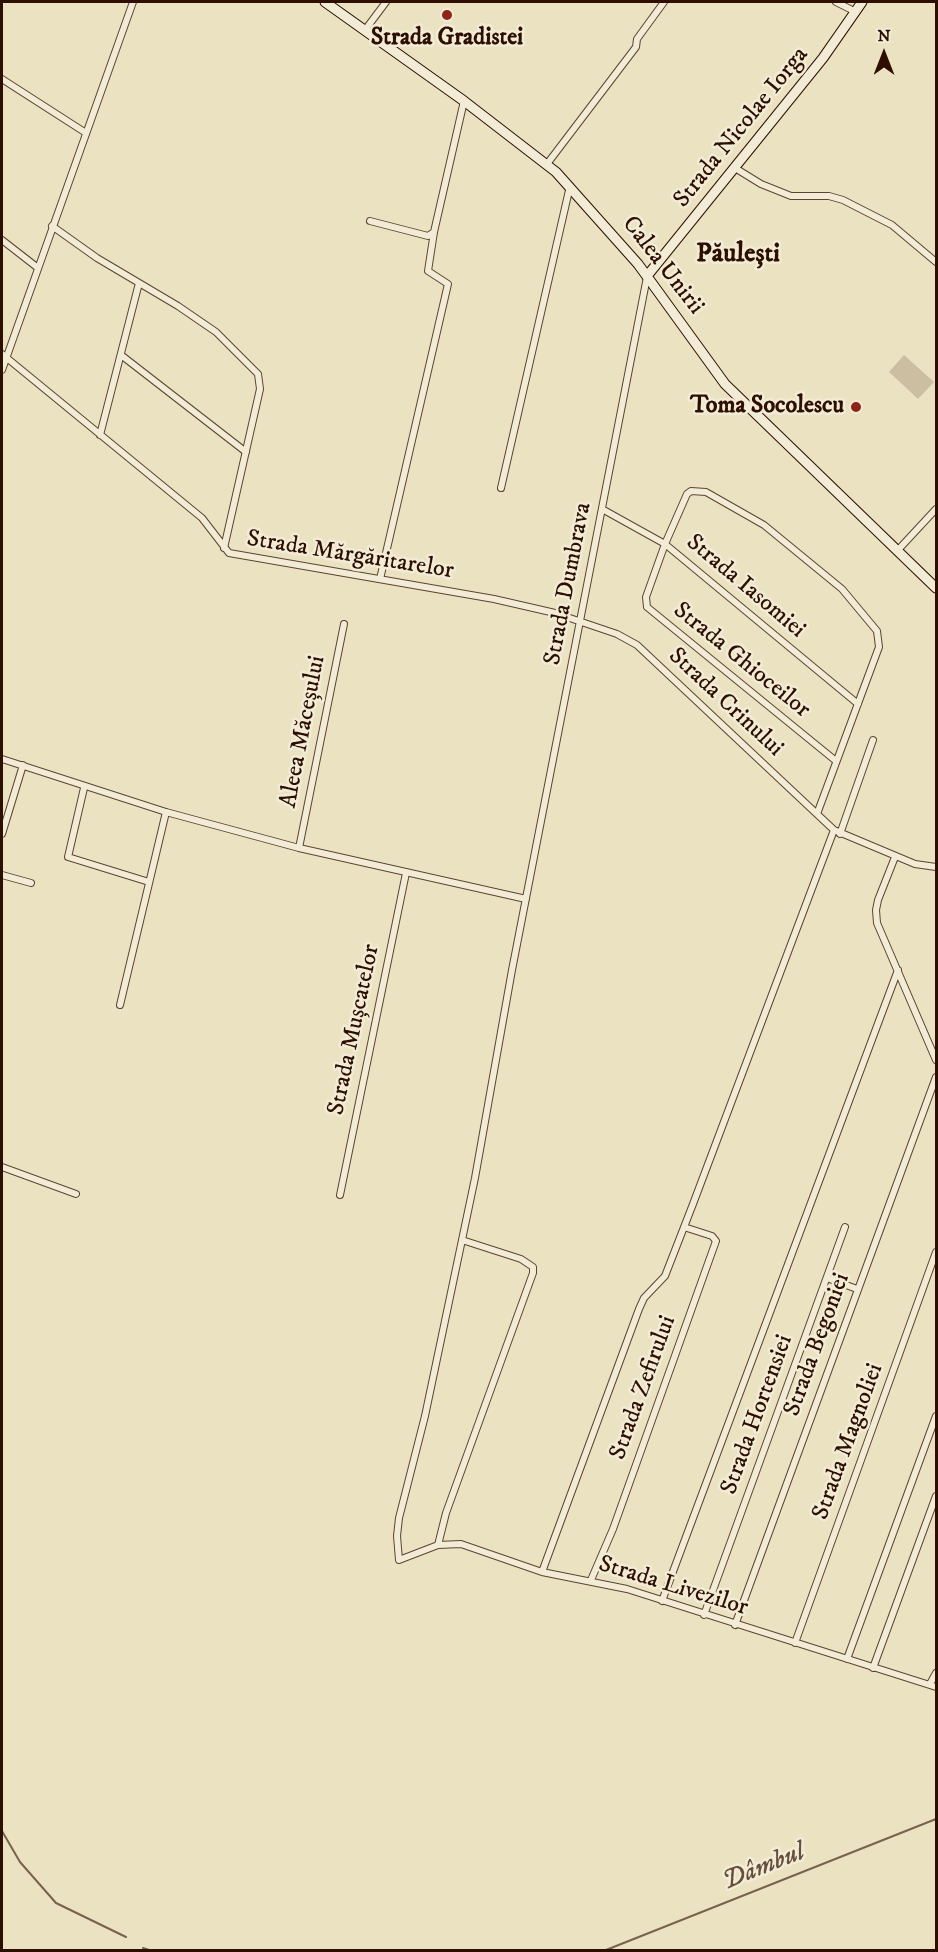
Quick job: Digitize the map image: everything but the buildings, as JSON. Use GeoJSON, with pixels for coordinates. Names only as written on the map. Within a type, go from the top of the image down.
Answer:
{"type":"FeatureCollection","features":[{"type":"Feature","properties":{"kind":"main road","name":"Calea Unirii"},"geometry":{"type":"LineString","coordinates":[[326,2],[464,101],[547,164],[570,185],[647,276],[725,384],[936,588]]}},
{"type":"Feature","properties":{"kind":"main road","name":"Strada Nicolae Iorga"},"geometry":{"type":"LineString","coordinates":[[647,276],[823,58],[862,2]]}},
{"type":"Feature","properties":{"kind":"street"},"geometry":{"type":"LineString","coordinates":[[2,370],[4,355],[38,268],[133,2]]}},
{"type":"Feature","properties":{"kind":"street"},"geometry":{"type":"LineString","coordinates":[[366,30],[386,2]]}},
{"type":"Feature","properties":{"kind":"street"},"geometry":{"type":"LineString","coordinates":[[547,164],[636,47],[637,39],[664,2]]}},
{"type":"Feature","properties":{"kind":"street"},"geometry":{"type":"LineString","coordinates":[[836,2],[855,12]]}},
{"type":"Feature","properties":{"kind":"street"},"geometry":{"type":"LineString","coordinates":[[2,79],[86,133]]}},
{"type":"Feature","properties":{"kind":"street"},"geometry":{"type":"LineString","coordinates":[[380,579],[448,284],[428,271],[434,232],[464,101]]}},
{"type":"Feature","properties":{"kind":"street"},"geometry":{"type":"LineString","coordinates":[[735,168],[761,184],[791,196],[829,196],[843,201],[892,225],[936,262]]}},
{"type":"Feature","properties":{"kind":"street"},"geometry":{"type":"LineString","coordinates":[[501,488],[570,185]]}},
{"type":"Feature","properties":{"kind":"street"},"geometry":{"type":"LineString","coordinates":[[370,221],[428,236],[434,232]]}},
{"type":"Feature","properties":{"kind":"street"},"geometry":{"type":"LineString","coordinates":[[52,226],[216,332],[258,374],[260,389],[224,548]]}},
{"type":"Feature","properties":{"kind":"street"},"geometry":{"type":"LineString","coordinates":[[2,240],[38,268]]}},
{"type":"Feature","properties":{"kind":"street","name":"Strada Dumbrava"},"geometry":{"type":"LineString","coordinates":[[399,1560],[397,1536],[399,1518],[425,1416],[462,1240],[647,276]]}},
{"type":"Feature","properties":{"kind":"street"},"geometry":{"type":"LineString","coordinates":[[100,435],[139,283]]}},
{"type":"Feature","properties":{"kind":"street","name":"Strada Mărgăritarelor"},"geometry":{"type":"LineString","coordinates":[[4,355],[202,518],[224,548],[236,556],[494,599],[580,620]]}},
{"type":"Feature","properties":{"kind":"street"},"geometry":{"type":"LineString","coordinates":[[121,355],[246,452]]}},
{"type":"Feature","properties":{"kind":"street"},"geometry":{"type":"LineString","coordinates":[[665,544],[687,494],[699,490],[764,525],[842,589],[866,617],[879,638],[879,646],[817,814]]}},
{"type":"Feature","properties":{"kind":"street","name":"Strada Iasomiei"},"geometry":{"type":"LineString","coordinates":[[602,508],[665,544],[858,704]]}},
{"type":"Feature","properties":{"kind":"street"},"geometry":{"type":"LineString","coordinates":[[897,550],[936,509]]}},
{"type":"Feature","properties":{"kind":"street","name":"Strada Ghioceilor"},"geometry":{"type":"LineString","coordinates":[[665,544],[646,597],[647,608],[836,761]]}},
{"type":"Feature","properties":{"kind":"street","name":"Strada Crinului"},"geometry":{"type":"LineString","coordinates":[[580,620],[617,634],[636,645],[837,832]]}},
{"type":"Feature","properties":{"kind":"street","name":"Aleea Măceșului"},"geometry":{"type":"LineString","coordinates":[[300,848],[344,624]]}},
{"type":"Feature","properties":{"kind":"street"},"geometry":{"type":"LineString","coordinates":[[542,1572],[639,1309],[644,1298],[664,1275],[684,1227],[873,740]]}},
{"type":"Feature","properties":{"kind":"street"},"geometry":{"type":"LineString","coordinates":[[2,759],[84,788],[300,848],[526,898]]}},
{"type":"Feature","properties":{"kind":"street"},"geometry":{"type":"LineString","coordinates":[[2,834],[23,765]]}},
{"type":"Feature","properties":{"kind":"street"},"geometry":{"type":"LineString","coordinates":[[84,788],[68,857],[149,882]]}},
{"type":"Feature","properties":{"kind":"street"},"geometry":{"type":"LineString","coordinates":[[120,1005],[166,812]]}},
{"type":"Feature","properties":{"kind":"street"},"geometry":{"type":"LineString","coordinates":[[837,832],[895,857],[915,864],[936,867]]}},
{"type":"Feature","properties":{"kind":"street"},"geometry":{"type":"LineString","coordinates":[[895,857],[876,910],[878,923],[936,1060]]}},
{"type":"Feature","properties":{"kind":"street","name":"Strada Mușcatelor"},"geometry":{"type":"LineString","coordinates":[[340,1195],[406,873]]}},
{"type":"Feature","properties":{"kind":"street"},"geometry":{"type":"LineString","coordinates":[[2,875],[31,883]]}},
{"type":"Feature","properties":{"kind":"street"},"geometry":{"type":"LineString","coordinates":[[662,1600],[898,970]]}},
{"type":"Feature","properties":{"kind":"street","name":"Strada Begoniei"},"geometry":{"type":"LineString","coordinates":[[735,1625],[936,1077]]}},
{"type":"Feature","properties":{"kind":"street"},"geometry":{"type":"LineString","coordinates":[[2,1167],[76,1194]]}},
{"type":"Feature","properties":{"kind":"street","name":"Strada Zefirului"},"geometry":{"type":"LineString","coordinates":[[591,1580],[616,1518],[716,1241],[712,1236],[684,1227]]}},
{"type":"Feature","properties":{"kind":"street","name":"Strada Hortensiei"},"geometry":{"type":"LineString","coordinates":[[704,1615],[845,1227]]}},
{"type":"Feature","properties":{"kind":"street"},"geometry":{"type":"LineString","coordinates":[[438,1545],[446,1513],[533,1273],[532,1267],[521,1259],[462,1240]]}},
{"type":"Feature","properties":{"kind":"street","name":"Strada Magnoliei"},"geometry":{"type":"LineString","coordinates":[[795,1643],[936,1252]]}},
{"type":"Feature","properties":{"kind":"street"},"geometry":{"type":"LineString","coordinates":[[827,1278],[858,1289]]}},
{"type":"Feature","properties":{"kind":"street"},"geometry":{"type":"LineString","coordinates":[[847,1659],[936,1416]]}},
{"type":"Feature","properties":{"kind":"street"},"geometry":{"type":"LineString","coordinates":[[873,1668],[936,1496]]}},
{"type":"Feature","properties":{"kind":"street","name":"Strada Livezilor"},"geometry":{"type":"LineString","coordinates":[[399,1560],[438,1545],[461,1544],[542,1572],[591,1580],[662,1600],[735,1625],[933,1685]]}},
{"type":"Feature","properties":{"kind":"street"},"geometry":{"type":"LineString","coordinates":[[933,1685],[936,1673]]}},
{"type":"Feature","properties":{"kind":"shaded area"},"geometry":{"type":"Polygon","coordinates":[[[904,355],[934,382],[918,399],[889,372],[904,355]]]}},
{"type":"Feature","properties":{"kind":"waterway","name":"Dâmbul"},"geometry":{"type":"LineString","coordinates":[[606,1950],[936,1819]]}},
{"type":"Feature","properties":{"kind":"waterway","name":"Dâmbul"},"geometry":{"type":"LineString","coordinates":[[2,1831],[20,1862],[56,1903],[126,1937]]}},
{"type":"Feature","properties":{"kind":"waterway","name":"Dâmbul"},"geometry":{"type":"LineString","coordinates":[[143,1948],[149,1950]]}},
{"type":"Feature","properties":{"kind":"place","name":"Strada Gradistei"},"geometry":{"type":"Point","coordinates":[447,15]}},
{"type":"Feature","properties":{"kind":"place","name":"Toma Socolescu"},"geometry":{"type":"Point","coordinates":[856,407]}},
{"type":"Feature","properties":{"kind":"district","name":"Păulești"},"geometry":{"type":"Point","coordinates":[738,255]}}]}
